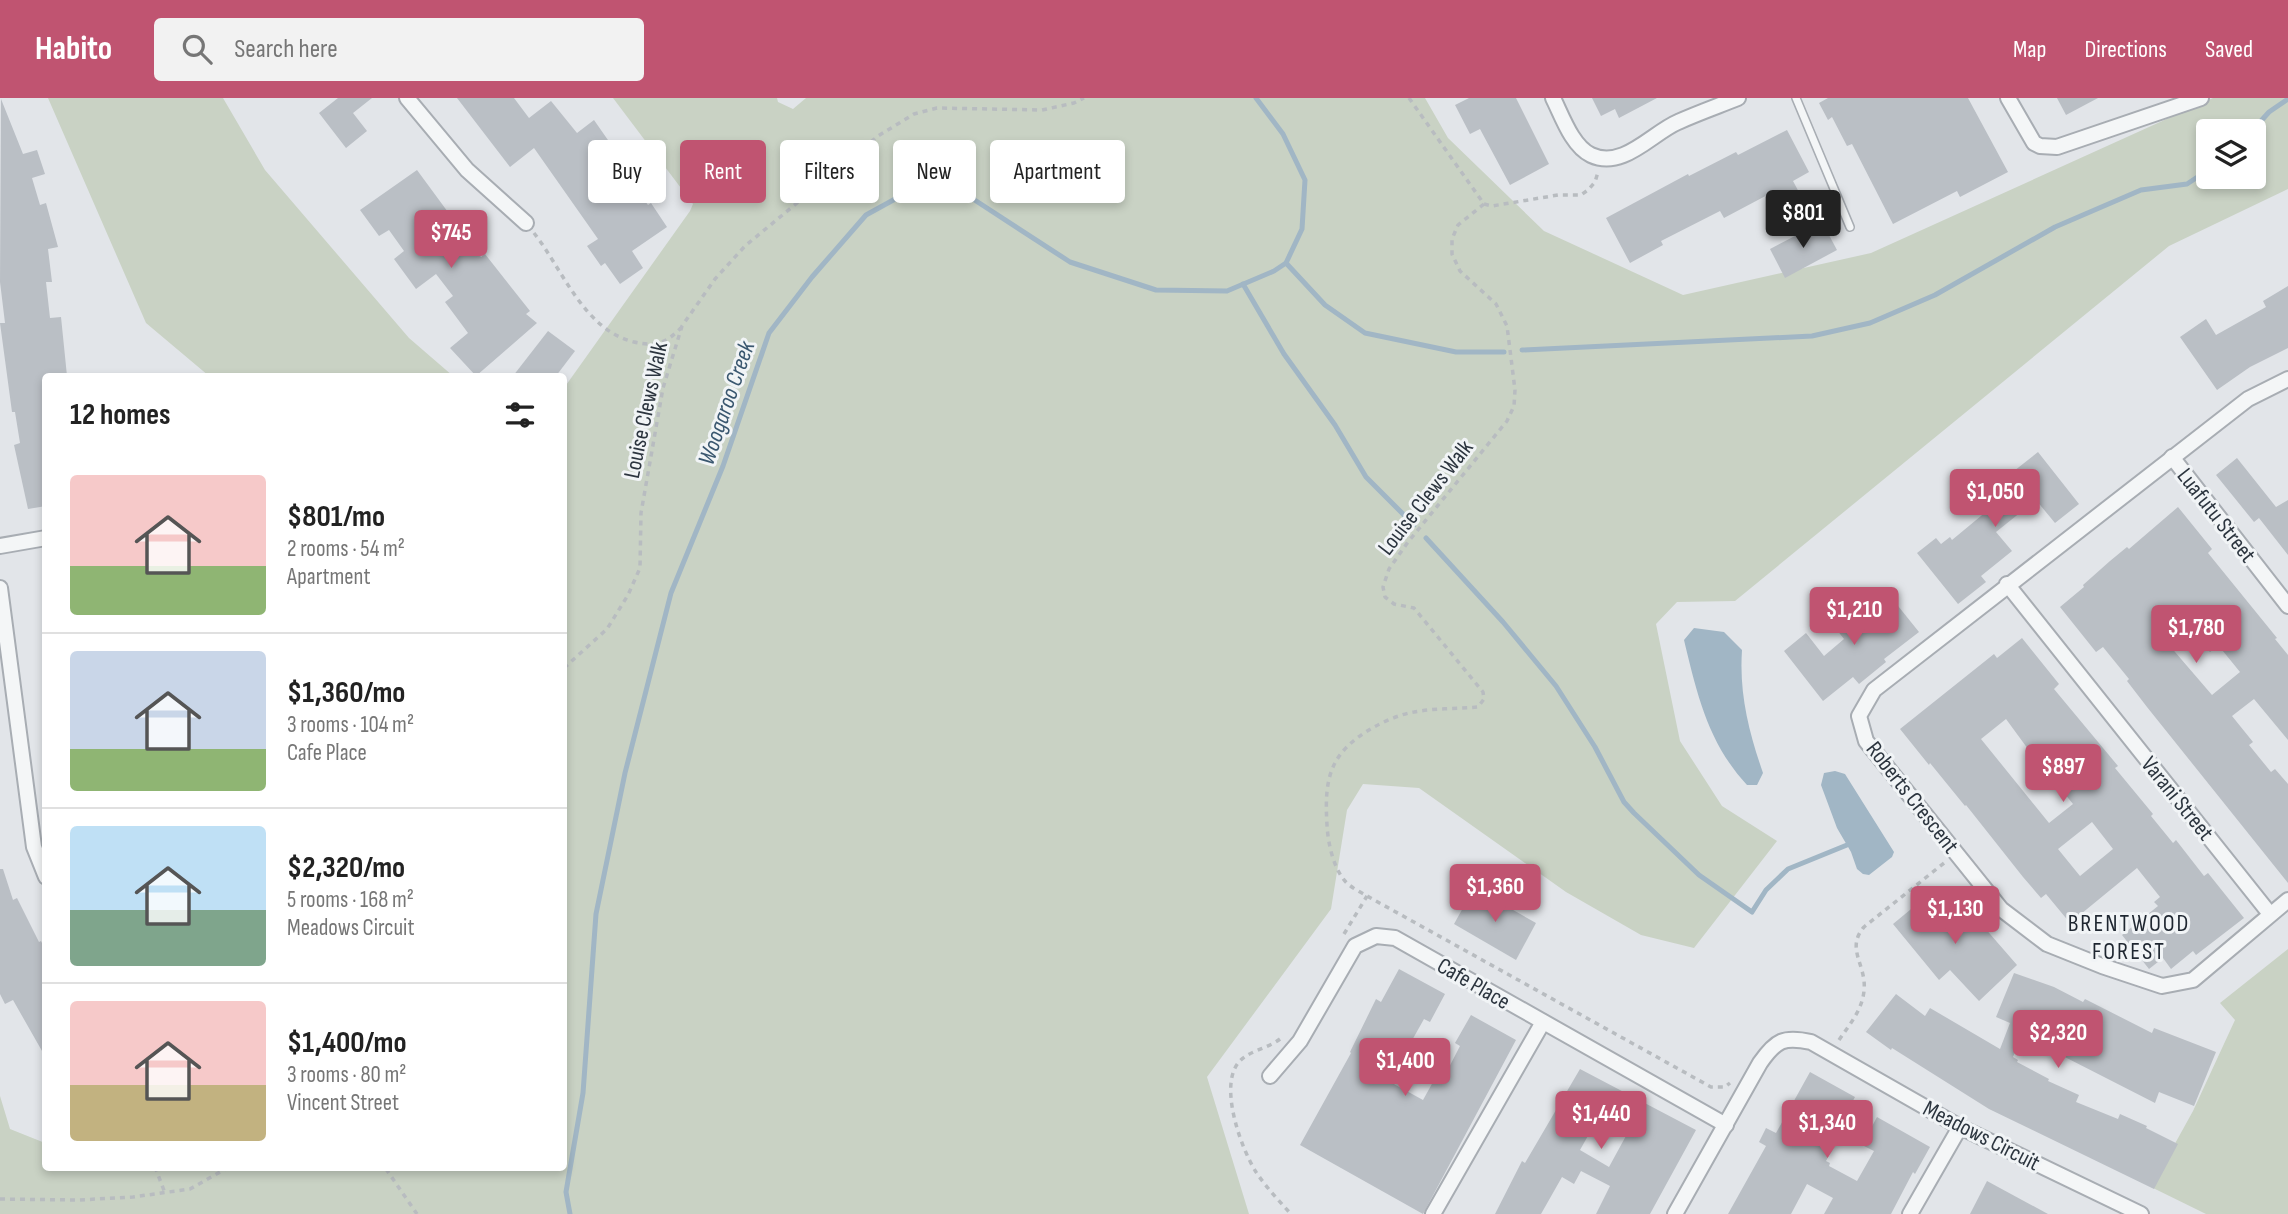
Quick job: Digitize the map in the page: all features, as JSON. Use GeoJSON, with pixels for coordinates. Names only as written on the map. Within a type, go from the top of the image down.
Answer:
{"type":"FeatureCollection","features":[{"type":"Feature","properties":{"kind":"street"},"geometry":{"type":"LineString","coordinates":[[407,98],[467,170],[526,223]]}},
{"type":"Feature","properties":{"kind":"street"},"geometry":{"type":"LineString","coordinates":[[1553,98],[1575,140],[1591,155],[1615,158],[1628,153],[1675,123],[1738,98]]}},
{"type":"Feature","properties":{"kind":"street"},"geometry":{"type":"LineString","coordinates":[[2008,98],[2034,143],[2048,147],[2057,147],[2201,98]]}},
{"type":"Feature","properties":{"kind":"street","name":"Roberts Crescent"},"geometry":{"type":"LineString","coordinates":[[2288,379],[2248,399],[2007,584],[1874,690],[1859,716],[1866,741],[2001,909],[2047,944],[2162,986],[2193,980],[2288,900]]}},
{"type":"Feature","properties":{"kind":"street","name":"Luafutu Street"},"geometry":{"type":"LineString","coordinates":[[2172,457],[2288,606]]}},
{"type":"Feature","properties":{"kind":"street"},"geometry":{"type":"LineString","coordinates":[[0,546],[42,539]]}},
{"type":"Feature","properties":{"kind":"street","name":"Varani Street"},"geometry":{"type":"LineString","coordinates":[[2007,584],[2270,914]]}},
{"type":"Feature","properties":{"kind":"street"},"geometry":{"type":"LineString","coordinates":[[0,588],[34,847],[42,867]]}},
{"type":"Feature","properties":{"kind":"street","name":"Cafe Place"},"geometry":{"type":"LineString","coordinates":[[1270,1076],[1300,1041],[1355,946],[1376,936],[1395,937],[1726,1125]]}},
{"type":"Feature","properties":{"kind":"street"},"geometry":{"type":"LineString","coordinates":[[1433,1214],[1544,1022]]}},
{"type":"Feature","properties":{"kind":"street","name":"Meadows Circuit"},"geometry":{"type":"LineString","coordinates":[[1675,1214],[1772,1046],[1791,1037],[1811,1042],[1959,1127],[2141,1214]]}},
{"type":"Feature","properties":{"kind":"street"},"geometry":{"type":"LineString","coordinates":[[1910,1214],[1959,1127]]}},
{"type":"Feature","properties":{"kind":"lane"},"geometry":{"type":"LineString","coordinates":[[1796,98],[1850,228]]}},
{"type":"Feature","properties":{"kind":"path","name":"Louise Clews Walk"},"geometry":{"type":"LineString","coordinates":[[567,665],[607,629],[628,595],[640,568],[641,513],[663,387],[682,326],[715,279],[745,246],[799,199],[900,120],[937,108],[1042,110],[1084,98]]}},
{"type":"Feature","properties":{"kind":"path"},"geometry":{"type":"LineString","coordinates":[[1409,98],[1484,204],[1492,206],[1558,195],[1581,195],[1595,182],[1602,157]]}},
{"type":"Feature","properties":{"kind":"path","name":"Louise Clews Walk"},"geometry":{"type":"LineString","coordinates":[[1484,204],[1458,225],[1452,239],[1452,254],[1460,271],[1496,304],[1507,326],[1515,390],[1514,406],[1507,421],[1408,542],[1389,569],[1383,587],[1385,597],[1394,604],[1415,608],[1483,692],[1484,699],[1478,707],[1413,712],[1380,724],[1356,737],[1340,752],[1331,772],[1325,797],[1332,855],[1344,880],[1367,896],[1712,1087],[1725,1087],[1732,1082]]}},
{"type":"Feature","properties":{"kind":"path"},"geometry":{"type":"LineString","coordinates":[[526,223],[577,299],[604,328],[627,340],[649,346],[670,340],[682,326]]}},
{"type":"Feature","properties":{"kind":"path"},"geometry":{"type":"LineString","coordinates":[[1830,1053],[1860,1009],[1864,974],[1855,945],[1857,935],[1956,853]]}},
{"type":"Feature","properties":{"kind":"path"},"geometry":{"type":"LineString","coordinates":[[157,1171],[165,1193]]}},
{"type":"Feature","properties":{"kind":"path"},"geometry":{"type":"LineString","coordinates":[[0,1199],[79,1200],[165,1193],[190,1189],[222,1171]]}},
{"type":"Feature","properties":{"kind":"path"},"geometry":{"type":"LineString","coordinates":[[387,1171],[417,1214]]}},
{"type":"Feature","properties":{"kind":"green space"},"geometry":{"type":"Polygon","coordinates":[[[48,98],[223,98],[265,170],[409,338],[450,373],[205,373],[146,323],[48,98]]]}},
{"type":"Feature","properties":{"kind":"green space"},"geometry":{"type":"Polygon","coordinates":[[[613,98],[777,98],[778,102],[793,109],[806,98],[1425,98],[1448,138],[1544,231],[1683,295],[1871,253],[2213,98],[2288,98],[2288,189],[2169,246],[1735,601],[1677,602],[1656,624],[1680,741],[1722,806],[1777,841],[1694,948],[1641,935],[1566,892],[1419,788],[1363,784],[1347,810],[1331,909],[1207,1077],[1249,1214],[0,1214],[0,1096],[10,1129],[42,1142],[42,1171],[567,1171],[567,384],[690,211],[692,203],[766,203],[766,140],[680,140],[680,187],[666,168],[666,140],[645,140],[613,98]]]}},
{"type":"Feature","properties":{"kind":"green space"},"geometry":{"type":"Polygon","coordinates":[[[2288,949],[2288,1214],[2206,1214],[2151,1187],[2193,1111],[2235,1020],[2220,1003],[2288,949]]]}},
{"type":"Feature","properties":{"kind":"water"},"geometry":{"type":"Polygon","coordinates":[[[1694,628],[1724,632],[1742,650],[1746,713],[1763,773],[1757,785],[1747,785],[1713,735],[1694,680],[1684,640],[1694,628]]]}},
{"type":"Feature","properties":{"kind":"water"},"geometry":{"type":"Polygon","coordinates":[[[1835,771],[1845,774],[1894,852],[1892,857],[1869,875],[1857,869],[1837,828],[1821,785],[1824,773],[1835,771]]]}},
{"type":"Feature","properties":{"kind":"building"},"geometry":{"type":"Polygon","coordinates":[[[338,98],[372,98],[353,113],[367,131],[346,148],[319,113],[338,98]]]}},
{"type":"Feature","properties":{"kind":"building"},"geometry":{"type":"Polygon","coordinates":[[[457,98],[514,98],[529,118],[551,101],[577,133],[594,120],[608,140],[588,140],[588,203],[651,203],[667,227],[632,251],[643,268],[620,284],[605,263],[601,266],[587,246],[598,239],[534,148],[510,167],[457,98]]]}},
{"type":"Feature","properties":{"kind":"building"},"geometry":{"type":"Polygon","coordinates":[[[1469,98],[1516,98],[1549,164],[1510,185],[1480,129],[1470,134],[1455,105],[1469,98]]]}},
{"type":"Feature","properties":{"kind":"building"},"geometry":{"type":"Polygon","coordinates":[[[1592,98],[1657,98],[1619,118],[1615,109],[1601,116],[1592,98]]]}},
{"type":"Feature","properties":{"kind":"building"},"geometry":{"type":"Polygon","coordinates":[[[1828,98],[1968,98],[2008,172],[1960,197],[1957,191],[1893,224],[1852,144],[1847,146],[1832,117],[1828,120],[1819,103],[1828,98]]]}},
{"type":"Feature","properties":{"kind":"building"},"geometry":{"type":"Polygon","coordinates":[[[2057,98],[2098,98],[2066,115],[2057,98]]]}},
{"type":"Feature","properties":{"kind":"building"},"geometry":{"type":"Polygon","coordinates":[[[1,99],[23,154],[37,150],[45,174],[32,178],[40,205],[46,203],[58,247],[48,249],[52,282],[46,282],[50,318],[61,317],[67,373],[42,373],[42,507],[28,509],[14,445],[20,443],[15,412],[12,412],[0,323],[5,323],[0,282],[1,99]]]}},
{"type":"Feature","properties":{"kind":"building"},"geometry":{"type":"Polygon","coordinates":[[[1787,130],[1809,172],[1793,181],[1801,196],[1781,207],[1773,192],[1724,218],[1720,211],[1661,241],[1663,245],[1630,263],[1606,218],[1688,174],[1689,176],[1736,152],[1738,155],[1787,130]]]}},
{"type":"Feature","properties":{"kind":"building"},"geometry":{"type":"Polygon","coordinates":[[[417,170],[481,257],[485,254],[530,311],[526,314],[537,323],[479,373],[473,373],[450,348],[468,333],[445,302],[453,296],[436,274],[416,289],[394,259],[404,251],[389,230],[379,236],[360,210],[417,170]]]}},
{"type":"Feature","properties":{"kind":"building"},"geometry":{"type":"Polygon","coordinates":[[[1822,222],[1837,250],[1785,278],[1770,249],[1822,222]]]}},
{"type":"Feature","properties":{"kind":"building"},"geometry":{"type":"Polygon","coordinates":[[[2288,286],[2288,348],[2250,367],[2217,390],[2180,337],[2206,319],[2216,335],[2266,307],[2263,301],[2288,286]]]}},
{"type":"Feature","properties":{"kind":"building"},"geometry":{"type":"Polygon","coordinates":[[[548,331],[575,351],[558,373],[515,373],[548,331]]]}},
{"type":"Feature","properties":{"kind":"building"},"geometry":{"type":"Polygon","coordinates":[[[2038,452],[2079,504],[2055,523],[2036,500],[1996,532],[2012,551],[1981,576],[1986,582],[1958,604],[1917,553],[1936,538],[1941,544],[1950,537],[1952,540],[1993,506],[1990,503],[2020,479],[2014,471],[2038,452]]]}},
{"type":"Feature","properties":{"kind":"building"},"geometry":{"type":"Polygon","coordinates":[[[2237,458],[2276,507],[2288,500],[2288,555],[2259,518],[2254,522],[2216,475],[2237,458]]]}},
{"type":"Feature","properties":{"kind":"building"},"geometry":{"type":"Polygon","coordinates":[[[2178,507],[2212,549],[2208,553],[2288,655],[2288,740],[2254,699],[2232,716],[2253,742],[2249,745],[2271,772],[2275,769],[2288,784],[2288,883],[2147,707],[2103,647],[2096,652],[2060,607],[2110,561],[2127,547],[2129,549],[2178,507]],[[2190,628],[2169,645],[2212,695],[2240,672],[2218,645],[2210,652],[2190,628]]]}},
{"type":"Feature","properties":{"kind":"building"},"geometry":{"type":"Polygon","coordinates":[[[1886,591],[1919,632],[1884,659],[1886,662],[1859,684],[1853,677],[1823,701],[1784,651],[1806,633],[1824,656],[1844,639],[1837,630],[1886,591]]]}},
{"type":"Feature","properties":{"kind":"building"},"geometry":{"type":"Polygon","coordinates":[[[2022,638],[2059,684],[2054,689],[2118,766],[2115,768],[2153,814],[2151,816],[2173,843],[2176,840],[2204,876],[2208,873],[2244,918],[2196,955],[2193,951],[2171,969],[2163,958],[2149,969],[2122,935],[2158,906],[2154,902],[2160,897],[2137,868],[2070,923],[2046,894],[2041,898],[1900,729],[1994,654],[1997,658],[2022,638]],[[2006,719],[1981,739],[2049,823],[2073,804],[2052,778],[2050,779],[2006,719]],[[2092,822],[2058,849],[2080,876],[2113,849],[2092,822]]]}},
{"type":"Feature","properties":{"kind":"building"},"geometry":{"type":"Polygon","coordinates":[[[0,869],[3,869],[13,900],[17,898],[39,942],[42,943],[42,1051],[13,1000],[5,1004],[0,994],[0,869]]]}},
{"type":"Feature","properties":{"kind":"building"},"geometry":{"type":"Polygon","coordinates":[[[1474,888],[1536,923],[1516,960],[1454,924],[1474,888]]]}},
{"type":"Feature","properties":{"kind":"building"},"geometry":{"type":"Polygon","coordinates":[[[1933,891],[1958,921],[1966,915],[1972,923],[1977,919],[2017,965],[1979,1001],[1950,970],[1939,980],[1893,924],[1933,891]]]}},
{"type":"Feature","properties":{"kind":"building"},"geometry":{"type":"Polygon","coordinates":[[[1399,969],[1445,994],[1430,1022],[1424,1019],[1392,1083],[1423,1100],[1438,1073],[1444,1077],[1460,1046],[1455,1043],[1471,1015],[1516,1040],[1423,1214],[1300,1145],[1351,1053],[1376,999],[1381,1002],[1399,969]]]}},
{"type":"Feature","properties":{"kind":"building"},"geometry":{"type":"Polygon","coordinates":[[[2014,973],[2054,987],[2083,1002],[2085,999],[2152,1033],[2154,1028],[2216,1052],[2194,1106],[2159,1092],[2155,1103],[2057,1053],[2060,1048],[2024,1029],[2013,1057],[2017,1062],[2049,1079],[2048,1081],[2079,1095],[2076,1102],[2118,1119],[2120,1114],[2178,1144],[2154,1189],[1989,1109],[1866,1032],[1896,994],[1925,1016],[1930,1008],[2000,1049],[2010,1023],[1996,1017],[2014,973]]]}},
{"type":"Feature","properties":{"kind":"building"},"geometry":{"type":"Polygon","coordinates":[[[1580,1069],[1696,1130],[1650,1214],[1596,1214],[1610,1186],[1581,1171],[1574,1184],[1562,1177],[1541,1214],[1495,1214],[1522,1161],[1525,1163],[1580,1069]],[[1598,1118],[1580,1150],[1609,1167],[1627,1134],[1598,1118]]]}},
{"type":"Feature","properties":{"kind":"building"},"geometry":{"type":"Polygon","coordinates":[[[1810,1072],[1855,1097],[1836,1132],[1840,1135],[1826,1161],[1830,1163],[1829,1166],[1857,1181],[1874,1151],[1862,1145],[1877,1117],[1930,1147],[1915,1174],[1913,1172],[1891,1214],[1824,1214],[1833,1198],[1807,1184],[1791,1214],[1728,1214],[1766,1146],[1759,1142],[1766,1128],[1776,1133],[1810,1072]]]}},
{"type":"Feature","properties":{"kind":"building"},"geometry":{"type":"Polygon","coordinates":[[[1987,1181],[2048,1214],[1970,1214],[1987,1181]]]}},
{"type":"Feature","properties":{"kind":"waterway","name":"Woogaroo Creek"},"geometry":{"type":"LineString","coordinates":[[570,1214],[566,1192],[583,1093],[596,914],[625,773],[671,593],[723,466],[769,333],[812,277],[866,215],[906,193],[970,197],[1070,262],[1156,290],[1227,291],[1274,271],[1286,263],[1302,229],[1305,180],[1283,134],[1256,98]]}},
{"type":"Feature","properties":{"kind":"waterway"},"geometry":{"type":"LineString","coordinates":[[2263,119],[2288,99]]}},
{"type":"Feature","properties":{"kind":"waterway"},"geometry":{"type":"LineString","coordinates":[[1522,350],[1812,336],[1870,323],[1935,295],[2055,227],[2141,190],[2187,184],[2196,178]]}},
{"type":"Feature","properties":{"kind":"waterway"},"geometry":{"type":"LineString","coordinates":[[1286,263],[1325,305],[1365,333],[1456,352],[1504,352]]}},
{"type":"Feature","properties":{"kind":"waterway"},"geometry":{"type":"LineString","coordinates":[[1243,284],[1284,354],[1335,425],[1366,477],[1414,525]]}},
{"type":"Feature","properties":{"kind":"waterway"},"geometry":{"type":"LineString","coordinates":[[1426,538],[1503,622],[1556,686],[1595,747],[1624,802],[1699,875],[1752,912],[1766,890],[1788,869],[1847,845]]}},
{"type":"Feature","properties":{"kind":"district","name":"BRENTWOOD FOREST"},"geometry":{"type":"Point","coordinates":[2129,937]}}]}
